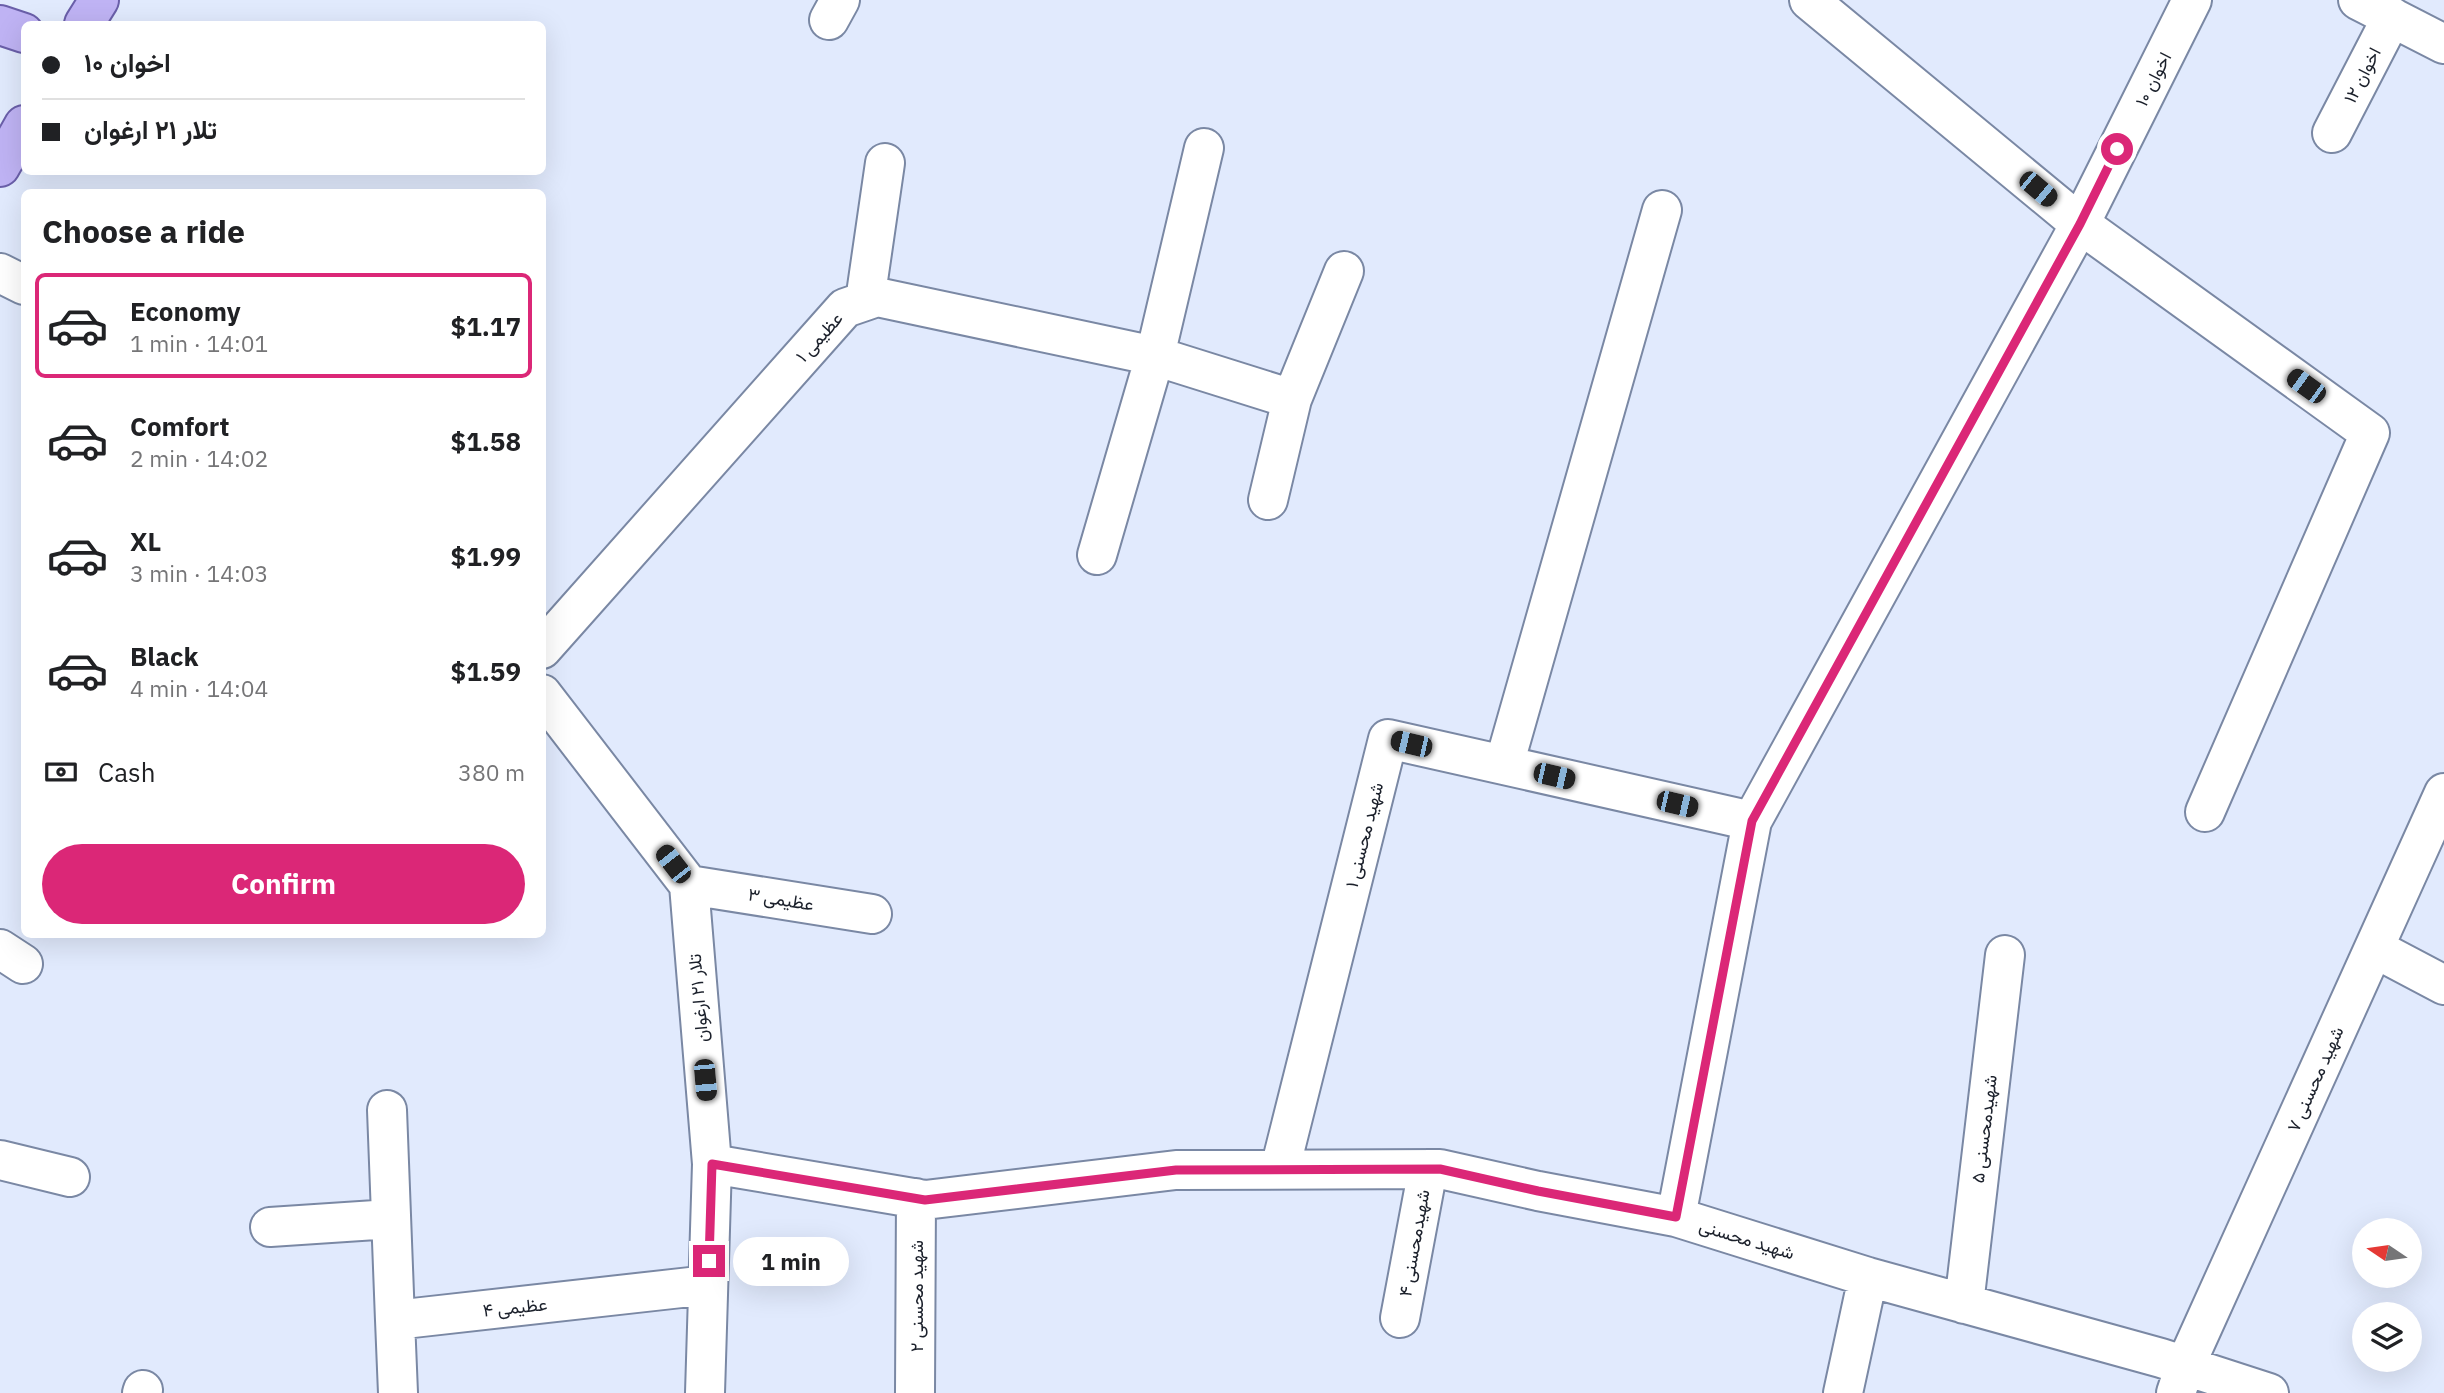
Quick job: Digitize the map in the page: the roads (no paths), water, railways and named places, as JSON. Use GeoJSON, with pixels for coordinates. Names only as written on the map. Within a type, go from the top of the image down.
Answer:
{"type":"FeatureCollection","features":[{"type":"Feature","properties":{"kind":"main road"},"geometry":{"type":"LineString","coordinates":[[86,21],[99,0]]}},
{"type":"Feature","properties":{"kind":"main road"},"geometry":{"type":"LineString","coordinates":[[0,25],[21,32]]}},
{"type":"Feature","properties":{"kind":"main road"},"geometry":{"type":"LineString","coordinates":[[0,167],[21,130]]}},
{"type":"Feature","properties":{"kind":"street"},"geometry":{"type":"LineString","coordinates":[[1809,0],[2080,224],[2370,433],[2206,812]]}},
{"type":"Feature","properties":{"kind":"street","name":"اخوان ۱۰"},"geometry":{"type":"LineString","coordinates":[[1676,1217],[1752,821],[2080,224],[2192,0]]}},
{"type":"Feature","properties":{"kind":"street"},"geometry":{"type":"LineString","coordinates":[[2358,0],[2444,44]]}},
{"type":"Feature","properties":{"kind":"street","name":"اخوان ۱۲"},"geometry":{"type":"LineString","coordinates":[[2332,133],[2392,17]]}},
{"type":"Feature","properties":{"kind":"street"},"geometry":{"type":"LineString","coordinates":[[1097,555],[1155,356],[1204,148]]}},
{"type":"Feature","properties":{"kind":"street"},"geometry":{"type":"LineString","coordinates":[[885,163],[865,301],[877,297],[1155,356],[1292,399]]}},
{"type":"Feature","properties":{"kind":"street"},"geometry":{"type":"LineString","coordinates":[[1504,765],[1662,210]]}},
{"type":"Feature","properties":{"kind":"street"},"geometry":{"type":"LineString","coordinates":[[1268,500],[1292,399],[1344,271]]}},
{"type":"Feature","properties":{"kind":"street"},"geometry":{"type":"LineString","coordinates":[[0,272],[21,283]]}},
{"type":"Feature","properties":{"kind":"street","name":"عظیمی ۱"},"geometry":{"type":"LineString","coordinates":[[546,644],[845,308],[865,301]]}},
{"type":"Feature","properties":{"kind":"street"},"geometry":{"type":"LineString","coordinates":[[546,699],[689,885]]}},
{"type":"Feature","properties":{"kind":"street","name":"شهید محسنی ۱"},"geometry":{"type":"LineString","coordinates":[[1280,1169],[1388,739],[1752,821]]}},
{"type":"Feature","properties":{"kind":"street","name":"شهید محسنی ۷"},"geometry":{"type":"LineString","coordinates":[[2180,1379],[2444,793]]}},
{"type":"Feature","properties":{"kind":"street","name":"عظیمی ۳"},"geometry":{"type":"LineString","coordinates":[[689,885],[872,914]]}},
{"type":"Feature","properties":{"kind":"street","name":"تلار ۲۱ ارغوان"},"geometry":{"type":"LineString","coordinates":[[689,885],[712,1164],[705,1393]]}},
{"type":"Feature","properties":{"kind":"street"},"geometry":{"type":"LineString","coordinates":[[2374,948],[2444,985]]}},
{"type":"Feature","properties":{"kind":"street","name":"شهیدمحسنی ۵"},"geometry":{"type":"LineString","coordinates":[[1964,1304],[2005,955]]}},
{"type":"Feature","properties":{"kind":"street"},"geometry":{"type":"LineString","coordinates":[[387,1110],[398,1393]]}},
{"type":"Feature","properties":{"kind":"street"},"geometry":{"type":"LineString","coordinates":[[0,1160],[70,1177]]}},
{"type":"Feature","properties":{"kind":"street","name":"شهید محسنی"},"geometry":{"type":"LineString","coordinates":[[712,1164],[925,1200],[1176,1170],[1440,1169],[1676,1217],[1964,1304],[2180,1379],[2269,1393]]}},
{"type":"Feature","properties":{"kind":"street","name":"شهیدمحسنی ۴"},"geometry":{"type":"LineString","coordinates":[[1400,1318],[1428,1169]]}},
{"type":"Feature","properties":{"kind":"street","name":"شهید محسنی ۲"},"geometry":{"type":"LineString","coordinates":[[915,1393],[916,1198]]}},
{"type":"Feature","properties":{"kind":"street"},"geometry":{"type":"LineString","coordinates":[[270,1227],[391,1219]]}},
{"type":"Feature","properties":{"kind":"street"},"geometry":{"type":"LineString","coordinates":[[1843,1393],[1868,1277]]}},
{"type":"Feature","properties":{"kind":"street","name":"عظیمی ۴"},"geometry":{"type":"LineString","coordinates":[[395,1320],[708,1285]]}}]}
